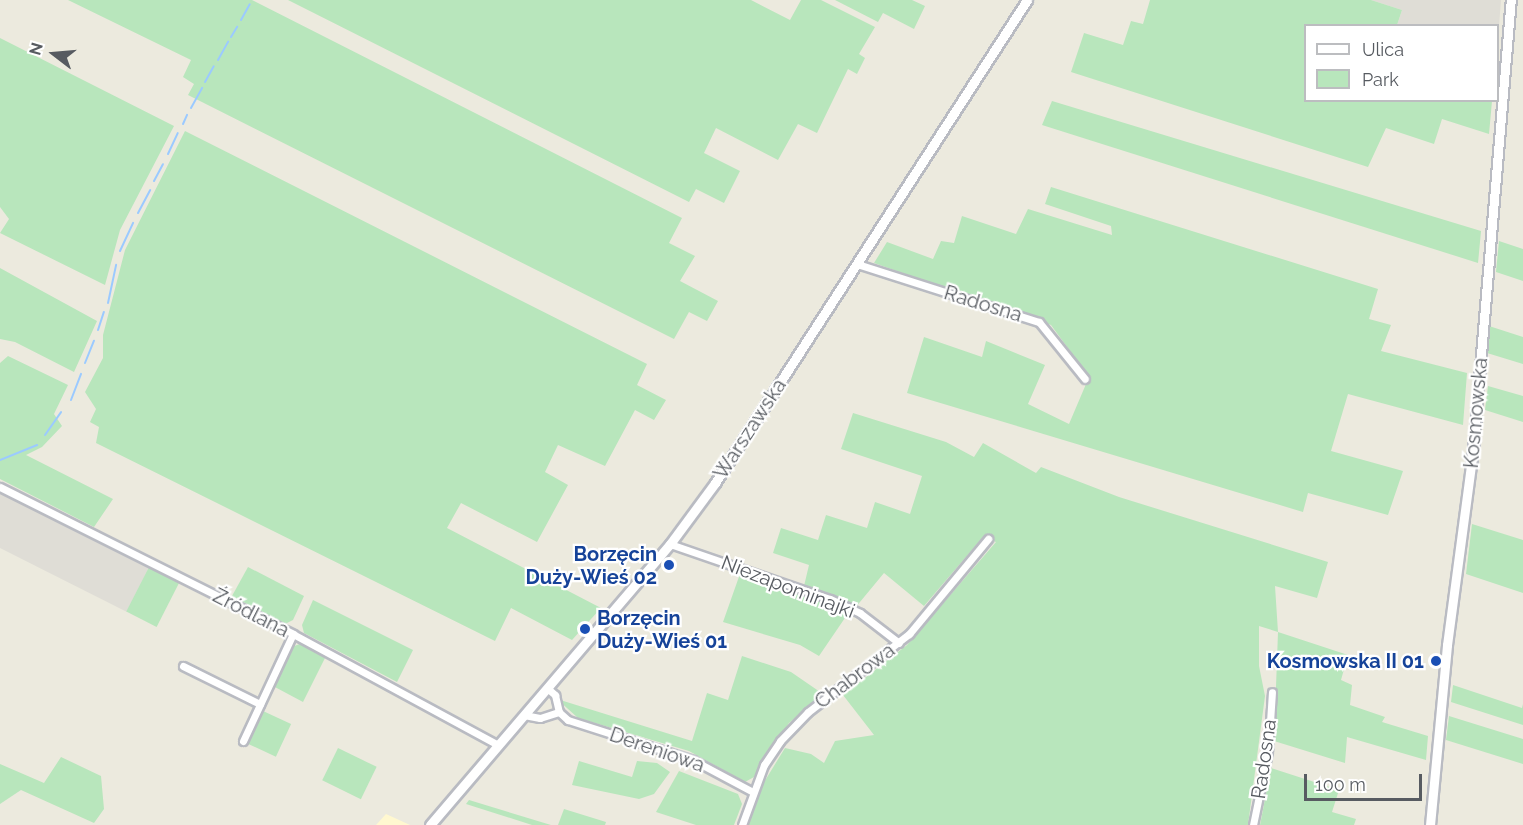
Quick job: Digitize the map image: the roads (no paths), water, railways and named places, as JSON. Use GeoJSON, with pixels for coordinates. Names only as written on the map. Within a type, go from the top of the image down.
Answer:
{"type":"FeatureCollection","features":[{"type":"Feature","properties":{"kind":"main road","name":"Warszawska"},"geometry":{"type":"LineString","coordinates":[[430,825],[670,544],[715,483],[1027,0]]}},
{"type":"Feature","properties":{"kind":"main road","name":"Kosmowska"},"geometry":{"type":"LineString","coordinates":[[1430,825],[1447,645],[1473,450],[1510,0]]}},
{"type":"Feature","properties":{"kind":"street","name":"Radosna"},"geometry":{"type":"LineString","coordinates":[[857,264],[1039,322],[1085,379]]}},
{"type":"Feature","properties":{"kind":"street","name":"Źródlana"},"geometry":{"type":"LineString","coordinates":[[0,487],[293,634],[498,745]]}},
{"type":"Feature","properties":{"kind":"street","name":"Chabrowa"},"geometry":{"type":"LineString","coordinates":[[742,825],[764,765],[794,725],[899,643],[988,539]]}},
{"type":"Feature","properties":{"kind":"street","name":"Niezapominajki"},"geometry":{"type":"LineString","coordinates":[[670,544],[830,599],[860,614],[899,643]]}},
{"type":"Feature","properties":{"kind":"street"},"geometry":{"type":"LineString","coordinates":[[243,741],[293,634]]}},
{"type":"Feature","properties":{"kind":"street"},"geometry":{"type":"LineString","coordinates":[[183,666],[260,704]]}},
{"type":"Feature","properties":{"kind":"street"},"geometry":{"type":"LineString","coordinates":[[524,715],[540,718],[559,712],[555,695],[547,688]]}},
{"type":"Feature","properties":{"kind":"street","name":"Radosna"},"geometry":{"type":"LineString","coordinates":[[1252,825],[1268,752],[1272,692]]}},
{"type":"Feature","properties":{"kind":"street","name":"Dereniowa"},"geometry":{"type":"LineString","coordinates":[[559,712],[568,720],[693,760],[753,792]]}},
{"type":"Feature","properties":{"kind":"waterway"},"geometry":{"type":"LineString","coordinates":[[241,20],[250,4]]}},
{"type":"Feature","properties":{"kind":"waterway"},"geometry":{"type":"LineString","coordinates":[[231,37],[237,27]]}},
{"type":"Feature","properties":{"kind":"waterway"},"geometry":{"type":"LineString","coordinates":[[218,60],[228,42]]}},
{"type":"Feature","properties":{"kind":"waterway"},"geometry":{"type":"LineString","coordinates":[[205,82],[214,66]]}},
{"type":"Feature","properties":{"kind":"waterway"},"geometry":{"type":"LineString","coordinates":[[191,108],[202,88]]}},
{"type":"Feature","properties":{"kind":"waterway"},"geometry":{"type":"LineString","coordinates":[[183,124],[187,115]]}},
{"type":"Feature","properties":{"kind":"waterway"},"geometry":{"type":"LineString","coordinates":[[168,154],[178,133]]}},
{"type":"Feature","properties":{"kind":"waterway"},"geometry":{"type":"LineString","coordinates":[[154,181],[163,164]]}},
{"type":"Feature","properties":{"kind":"waterway"},"geometry":{"type":"LineString","coordinates":[[138,213],[150,190]]}},
{"type":"Feature","properties":{"kind":"waterway"},"geometry":{"type":"LineString","coordinates":[[120,251],[133,223]]}},
{"type":"Feature","properties":{"kind":"waterway"},"geometry":{"type":"LineString","coordinates":[[108,303],[116,265]]}},
{"type":"Feature","properties":{"kind":"waterway"},"geometry":{"type":"LineString","coordinates":[[98,330],[104,312]]}},
{"type":"Feature","properties":{"kind":"waterway"},"geometry":{"type":"LineString","coordinates":[[85,363],[94,341]]}},
{"type":"Feature","properties":{"kind":"waterway"},"geometry":{"type":"LineString","coordinates":[[71,400],[81,374]]}},
{"type":"Feature","properties":{"kind":"waterway"},"geometry":{"type":"LineString","coordinates":[[45,435],[61,412]]}},
{"type":"Feature","properties":{"kind":"waterway"},"geometry":{"type":"LineString","coordinates":[[0,460],[37,445]]}},
{"type":"Feature","properties":{"kind":"place","name":"Borzęcin Duży-Wieś 02"},"geometry":{"type":"Point","coordinates":[669,565]}},
{"type":"Feature","properties":{"kind":"place","name":"Borzęcin Duży-Wieś 01"},"geometry":{"type":"Point","coordinates":[585,629]}},
{"type":"Feature","properties":{"kind":"place","name":"Kosmowska II 01"},"geometry":{"type":"Point","coordinates":[1436,661]}}]}
